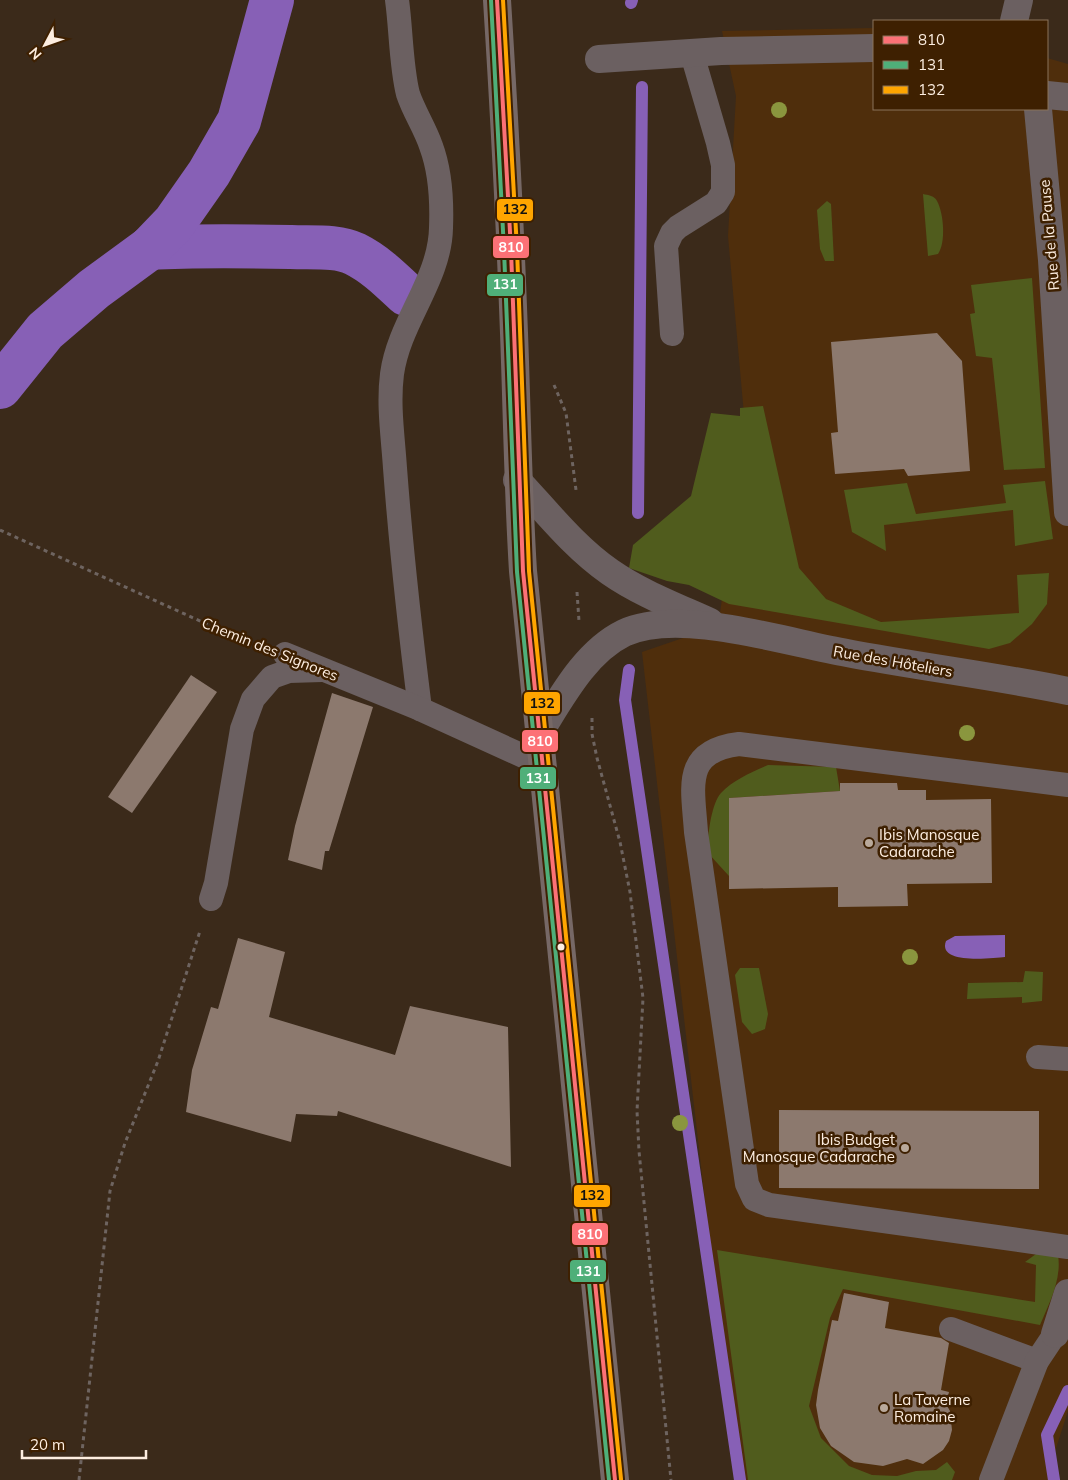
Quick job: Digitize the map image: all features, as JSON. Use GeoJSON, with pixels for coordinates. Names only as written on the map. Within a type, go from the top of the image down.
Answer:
{"type":"FeatureCollection","features":[{"type":"Feature","properties":{"kind":"main road"},"geometry":{"type":"LineString","coordinates":[[497,0],[513,314],[517,480],[542,765],[615,1480]]}},
{"type":"Feature","properties":{"kind":"street"},"geometry":{"type":"LineString","coordinates":[[1014,20],[1019,0]]}},
{"type":"Feature","properties":{"kind":"street"},"geometry":{"type":"LineString","coordinates":[[599,59],[722,51],[873,48]]}},
{"type":"Feature","properties":{"kind":"street"},"geometry":{"type":"LineString","coordinates":[[1048,95],[1068,97]]}},
{"type":"Feature","properties":{"kind":"street","name":"Rue de la Pause"},"geometry":{"type":"LineString","coordinates":[[1038,110],[1052,260],[1068,511]]}},
{"type":"Feature","properties":{"kind":"street","name":"Rue des Hôteliers"},"geometry":{"type":"LineString","coordinates":[[517,480],[578,545],[617,576],[718,626]]}},
{"type":"Feature","properties":{"kind":"street","name":"Rue des Hôteliers"},"geometry":{"type":"LineString","coordinates":[[539,733],[586,666],[610,641],[625,633],[654,625],[718,626],[846,653],[1068,691]]}},
{"type":"Feature","properties":{"kind":"street"},"geometry":{"type":"LineString","coordinates":[[1055,1334],[1068,1293]]}},
{"type":"Feature","properties":{"kind":"lane"},"geometry":{"type":"LineString","coordinates":[[397,0],[408,91],[413,109],[431,144],[437,166],[441,228],[438,250],[428,280],[407,324],[397,354],[390,390],[399,519],[420,709]]}},
{"type":"Feature","properties":{"kind":"lane"},"geometry":{"type":"LineString","coordinates":[[672,334],[666,246],[672,233],[678,227],[716,202],[723,192],[723,165],[692,54]]}},
{"type":"Feature","properties":{"kind":"lane","name":"Chemin des Signores"},"geometry":{"type":"LineString","coordinates":[[285,654],[420,709],[542,765]]}},
{"type":"Feature","properties":{"kind":"lane"},"geometry":{"type":"LineString","coordinates":[[211,899],[216,883],[242,728],[253,699],[272,677],[288,671],[322,670]]}},
{"type":"Feature","properties":{"kind":"lane"},"geometry":{"type":"LineString","coordinates":[[1068,785],[739,744],[724,746],[707,752],[696,765],[692,781],[696,832],[747,1184],[754,1199],[769,1205],[1068,1247]]}},
{"type":"Feature","properties":{"kind":"lane"},"geometry":{"type":"LineString","coordinates":[[1038,1057],[1068,1059]]}},
{"type":"Feature","properties":{"kind":"lane"},"geometry":{"type":"LineString","coordinates":[[951,1329],[1037,1361]]}},
{"type":"Feature","properties":{"kind":"lane"},"geometry":{"type":"LineString","coordinates":[[991,1480],[1037,1361],[1055,1334]]}},
{"type":"Feature","properties":{"kind":"path"},"geometry":{"type":"LineString","coordinates":[[553,384],[566,413],[577,498],[583,518],[576,554],[580,650],[596,685],[592,734],[630,892],[643,998],[637,1111],[639,1151],[671,1480]]}},
{"type":"Feature","properties":{"kind":"path","name":"Chemin des Signores"},"geometry":{"type":"LineString","coordinates":[[0,530],[234,636],[285,654]]}},
{"type":"Feature","properties":{"kind":"path"},"geometry":{"type":"LineString","coordinates":[[79,1480],[110,1191],[125,1143],[158,1061],[211,899]]}},
{"type":"Feature","properties":{"kind":"shaded area"},"geometry":{"type":"Polygon","coordinates":[[[873,28],[873,110],[1048,110],[1048,58],[1068,64],[1068,1411],[1049,1470],[1050,1480],[737,1480],[642,652],[718,626],[746,437],[728,236],[736,96],[722,31],[873,28]]]}},
{"type":"Feature","properties":{"kind":"shaded area"},"geometry":{"type":"Polygon","coordinates":[[[1005,935],[1005,957],[978,959],[957,957],[945,949],[946,941],[955,936],[1005,935]]]}},
{"type":"Feature","properties":{"kind":"green space"},"geometry":{"type":"Polygon","coordinates":[[[923,194],[936,199],[941,213],[943,228],[941,249],[938,254],[928,256],[923,194]]]}},
{"type":"Feature","properties":{"kind":"green space"},"geometry":{"type":"Polygon","coordinates":[[[827,201],[831,204],[834,261],[825,261],[820,249],[817,210],[827,201]]]}},
{"type":"Feature","properties":{"kind":"green space"},"geometry":{"type":"Polygon","coordinates":[[[1032,278],[1045,468],[1004,470],[992,358],[976,356],[970,314],[975,313],[971,285],[1032,278]]]}},
{"type":"Feature","properties":{"kind":"green space"},"geometry":{"type":"Polygon","coordinates":[[[763,406],[799,568],[826,599],[881,622],[1019,613],[1017,575],[1049,573],[1047,604],[1032,624],[1010,643],[989,649],[729,604],[689,585],[667,581],[629,568],[633,545],[691,496],[711,413],[740,416],[740,408],[763,406]]]}},
{"type":"Feature","properties":{"kind":"green space"},"geometry":{"type":"Polygon","coordinates":[[[1045,481],[1053,539],[1015,546],[1013,510],[884,525],[886,551],[852,532],[844,490],[907,483],[916,514],[1006,503],[1003,485],[1045,481]]]}},
{"type":"Feature","properties":{"kind":"green space"},"geometry":{"type":"Polygon","coordinates":[[[768,765],[836,767],[840,791],[729,798],[729,876],[708,853],[712,813],[721,793],[731,784],[768,765]]]}},
{"type":"Feature","properties":{"kind":"green space"},"geometry":{"type":"Polygon","coordinates":[[[740,968],[759,968],[768,1014],[765,1029],[752,1034],[742,1022],[735,975],[740,968]]]}},
{"type":"Feature","properties":{"kind":"green space"},"geometry":{"type":"Polygon","coordinates":[[[1025,971],[1043,972],[1042,1001],[1022,1003],[1022,997],[967,999],[968,983],[1023,982],[1025,971]]]}},
{"type":"Feature","properties":{"kind":"green space"},"geometry":{"type":"Polygon","coordinates":[[[717,1250],[1035,1302],[1036,1265],[1025,1262],[1036,1254],[1058,1255],[1059,1264],[1054,1291],[1040,1325],[843,1289],[830,1318],[809,1406],[821,1438],[849,1466],[872,1475],[897,1476],[916,1471],[936,1470],[947,1462],[955,1472],[952,1480],[748,1480],[717,1250]]]}},
{"type":"Feature","properties":{"kind":"building"},"geometry":{"type":"Polygon","coordinates":[[[937,333],[962,361],[970,471],[908,476],[904,469],[835,474],[831,433],[838,432],[831,342],[937,333]]]}},
{"type":"Feature","properties":{"kind":"building"},"geometry":{"type":"Polygon","coordinates":[[[191,675],[217,692],[132,813],[108,797],[191,675]]]}},
{"type":"Feature","properties":{"kind":"building"},"geometry":{"type":"Polygon","coordinates":[[[332,693],[373,707],[329,851],[325,851],[322,870],[288,860],[295,826],[332,693]]]}},
{"type":"Feature","properties":{"kind":"building"},"geometry":{"type":"Polygon","coordinates":[[[840,783],[897,783],[898,790],[926,790],[926,800],[991,799],[992,883],[907,884],[908,906],[838,907],[838,887],[729,889],[729,798],[840,791],[840,783]]]}},
{"type":"Feature","properties":{"kind":"building"},"geometry":{"type":"Polygon","coordinates":[[[238,938],[285,952],[269,1017],[395,1055],[410,1006],[508,1027],[511,1167],[338,1111],[337,1116],[296,1114],[291,1142],[186,1112],[192,1070],[211,1007],[218,1009],[238,938]]]}},
{"type":"Feature","properties":{"kind":"building"},"geometry":{"type":"Polygon","coordinates":[[[779,1110],[1039,1111],[1039,1189],[779,1188],[779,1110]]]}},
{"type":"Feature","properties":{"kind":"building"},"geometry":{"type":"Polygon","coordinates":[[[844,1293],[889,1302],[885,1328],[941,1338],[949,1343],[941,1390],[949,1392],[946,1404],[950,1411],[952,1430],[949,1441],[943,1450],[923,1464],[907,1459],[883,1466],[854,1462],[831,1446],[820,1428],[816,1405],[818,1390],[832,1320],[838,1321],[844,1293]]]}},
{"type":"Feature","properties":{"kind":"waterway"},"geometry":{"type":"LineString","coordinates":[[0,387],[45,331],[94,289],[150,248],[174,223],[209,173],[239,121],[272,0]]}},
{"type":"Feature","properties":{"kind":"waterway"},"geometry":{"type":"LineString","coordinates":[[638,513],[642,87]]}},
{"type":"Feature","properties":{"kind":"waterway"},"geometry":{"type":"LineString","coordinates":[[150,248],[238,246],[340,249],[355,254],[369,262],[406,294]]}},
{"type":"Feature","properties":{"kind":"waterway"},"geometry":{"type":"LineString","coordinates":[[629,670],[625,700],[740,1480]]}},
{"type":"Feature","properties":{"kind":"waterway"},"geometry":{"type":"LineString","coordinates":[[1054,1480],[1047,1435],[1068,1391]]}},
{"type":"Feature","properties":{"kind":"transit line","name":"131"},"geometry":{"type":"LineString","coordinates":[[491,0],[504,250],[517,572],[609,1480]]}},
{"type":"Feature","properties":{"kind":"transit line","name":"810"},"geometry":{"type":"LineString","coordinates":[[497,0],[511,250],[523,571],[615,1480]]}},
{"type":"Feature","properties":{"kind":"transit line","name":"132"},"geometry":{"type":"LineString","coordinates":[[503,0],[517,249],[529,571],[621,1479]]}},
{"type":"Feature","properties":{"kind":"place","name":"Ibis Manosque Cadarache"},"geometry":{"type":"Point","coordinates":[869,843]}},
{"type":"Feature","properties":{"kind":"place","name":"Ibis Budget Manosque Cadarache"},"geometry":{"type":"Point","coordinates":[905,1148]}},
{"type":"Feature","properties":{"kind":"place","name":"La Taverne Romaine"},"geometry":{"type":"Point","coordinates":[884,1408]}}]}
